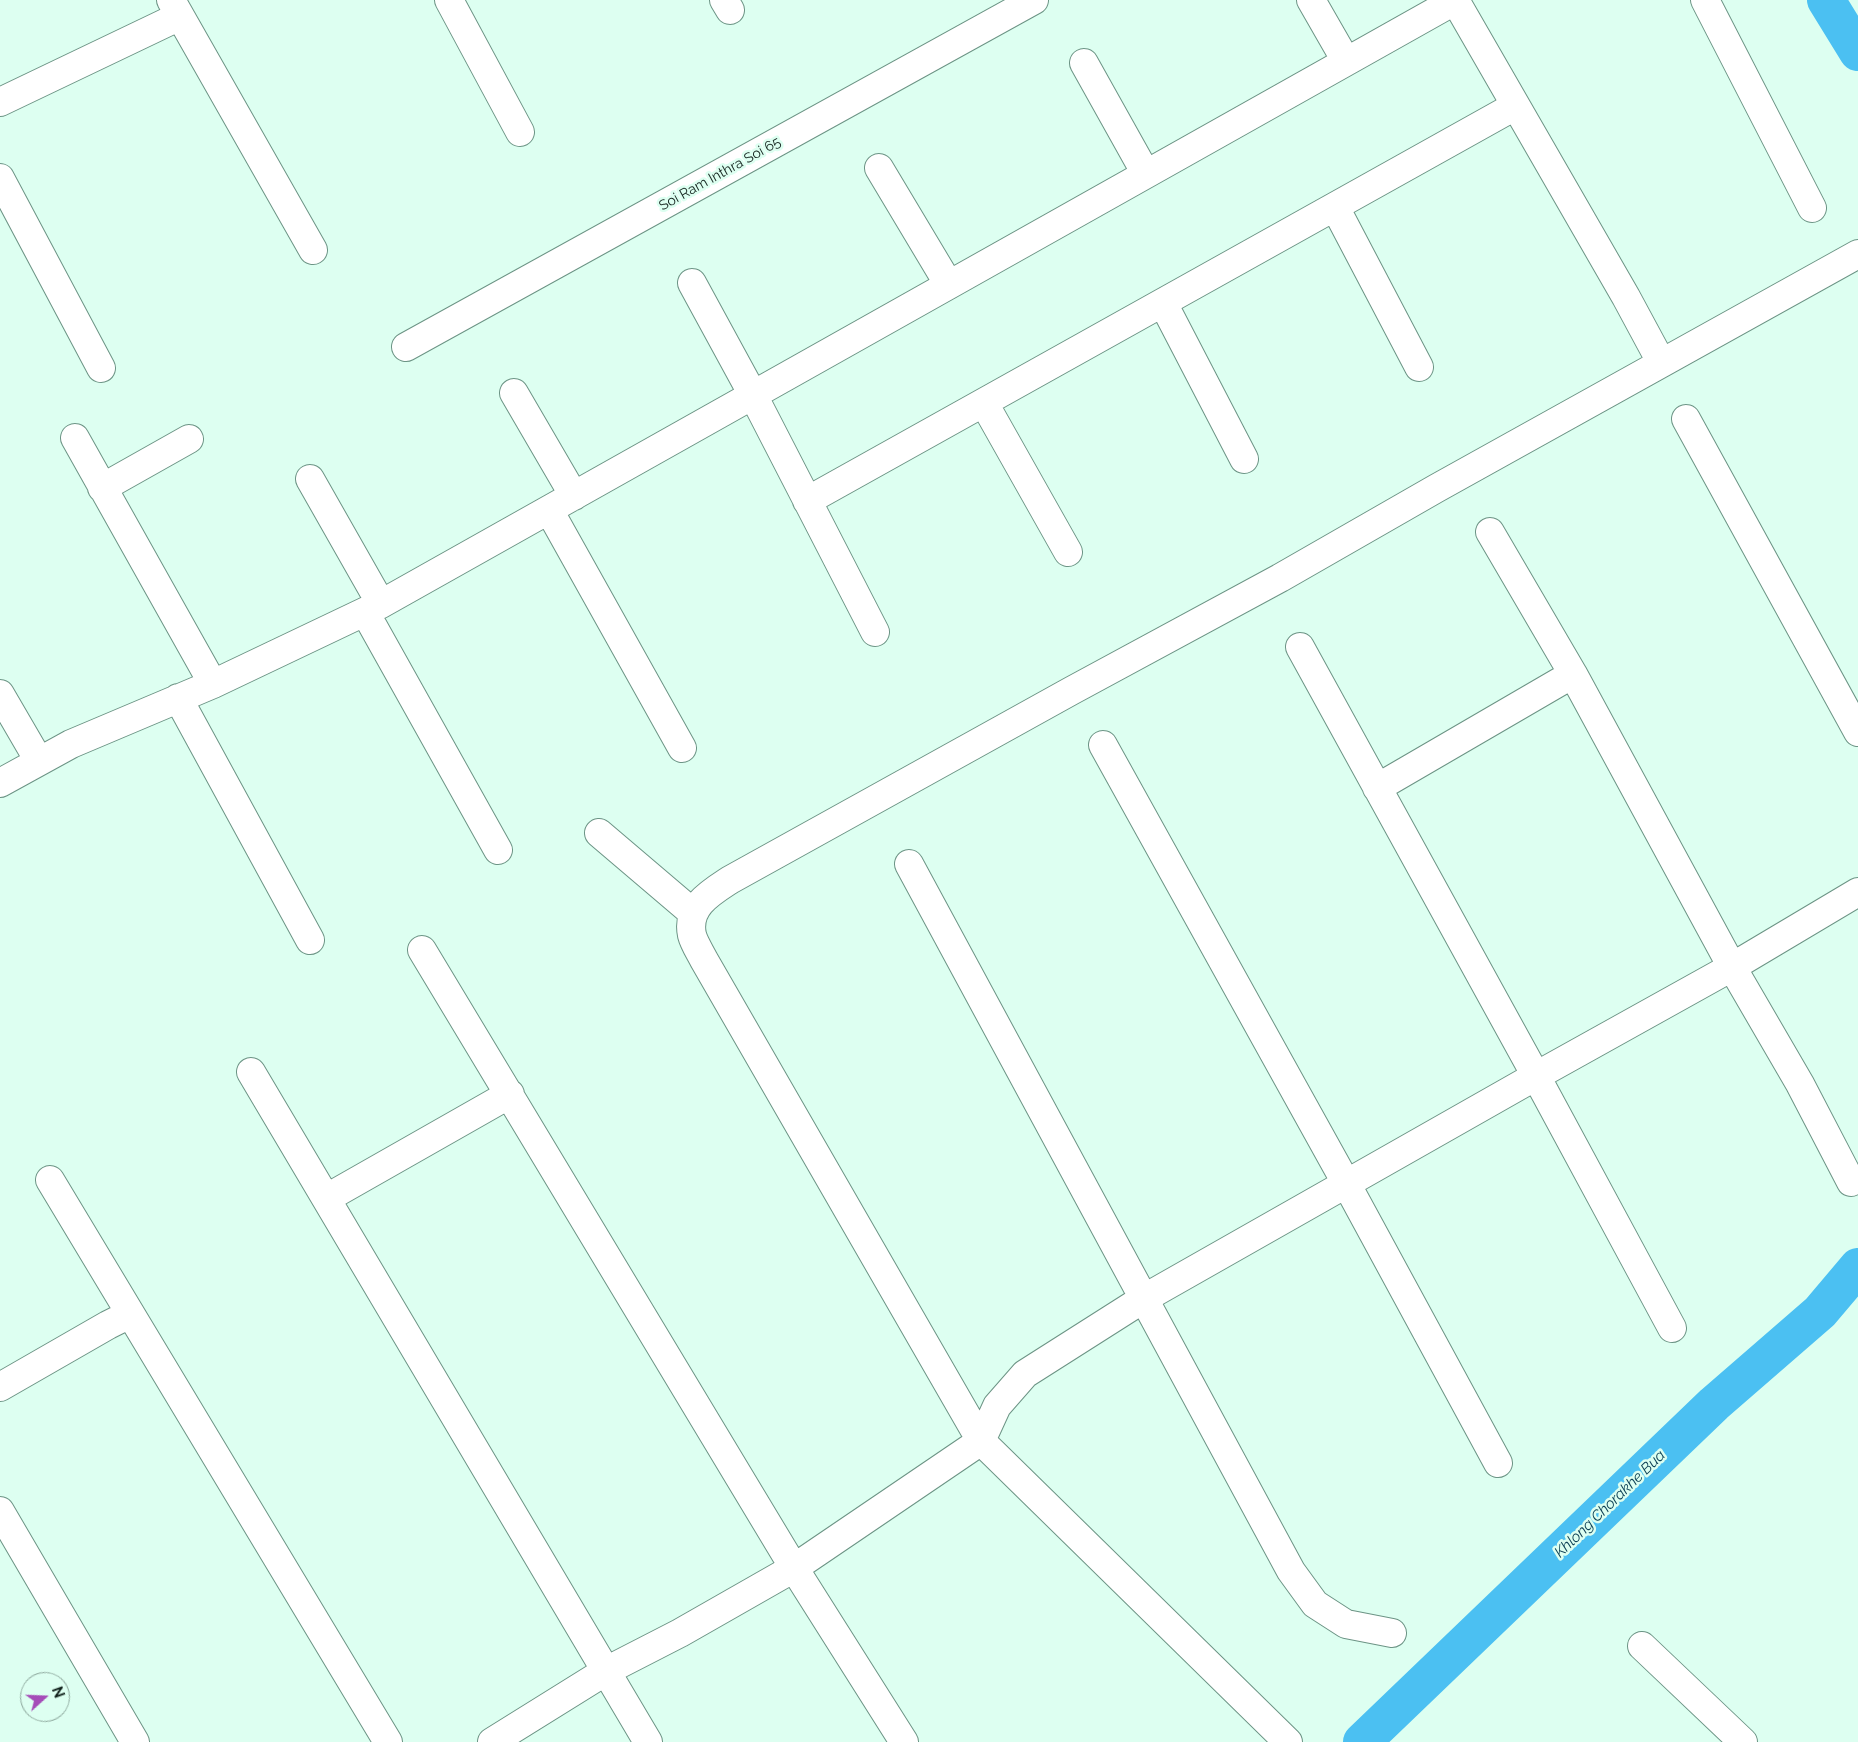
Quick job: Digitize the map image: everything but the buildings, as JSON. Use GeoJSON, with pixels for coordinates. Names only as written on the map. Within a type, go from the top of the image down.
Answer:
{"type":"FeatureCollection","features":[{"type":"Feature","properties":{"kind":"street"},"geometry":{"type":"LineString","coordinates":[[450,0],[520,132]]}},
{"type":"Feature","properties":{"kind":"street","name":"Soi Ram Inthra Soi 65"},"geometry":{"type":"LineString","coordinates":[[406,347],[1034,0]]}},
{"type":"Feature","properties":{"kind":"street"},"geometry":{"type":"LineString","coordinates":[[1311,0],[1346,61]]}},
{"type":"Feature","properties":{"kind":"street"},"geometry":{"type":"LineString","coordinates":[[0,784],[71,744],[213,684],[373,608],[1456,0],[1626,297],[1661,362]]}},
{"type":"Feature","properties":{"kind":"street"},"geometry":{"type":"LineString","coordinates":[[1705,0],[1812,208]]}},
{"type":"Feature","properties":{"kind":"street"},"geometry":{"type":"LineString","coordinates":[[0,102],[176,8],[313,250]]}},
{"type":"Feature","properties":{"kind":"street"},"geometry":{"type":"LineString","coordinates":[[1084,63],[1146,174]]}},
{"type":"Feature","properties":{"kind":"street"},"geometry":{"type":"LineString","coordinates":[[808,501],[1515,106]]}},
{"type":"Feature","properties":{"kind":"street"},"geometry":{"type":"LineString","coordinates":[[878,168],[949,285]]}},
{"type":"Feature","properties":{"kind":"street"},"geometry":{"type":"LineString","coordinates":[[0,178],[101,368]]}},
{"type":"Feature","properties":{"kind":"street"},"geometry":{"type":"LineString","coordinates":[[1335,207],[1419,367]]}},
{"type":"Feature","properties":{"kind":"street"},"geometry":{"type":"LineString","coordinates":[[1288,1742],[981,1441],[704,960],[692,934],[693,913],[705,896],[730,880],[1280,578],[1661,362],[1858,254]]}},
{"type":"Feature","properties":{"kind":"street"},"geometry":{"type":"LineString","coordinates":[[692,284],[753,395],[875,632]]}},
{"type":"Feature","properties":{"kind":"street"},"geometry":{"type":"LineString","coordinates":[[1163,303],[1244,459]]}},
{"type":"Feature","properties":{"kind":"street"},"geometry":{"type":"LineString","coordinates":[[514,393],[574,496]]}},
{"type":"Feature","properties":{"kind":"street"},"geometry":{"type":"LineString","coordinates":[[984,403],[1068,552]]}},
{"type":"Feature","properties":{"kind":"street"},"geometry":{"type":"LineString","coordinates":[[1686,419],[1858,732]]}},
{"type":"Feature","properties":{"kind":"street"},"geometry":{"type":"LineString","coordinates":[[75,438],[213,684]]}},
{"type":"Feature","properties":{"kind":"street"},"geometry":{"type":"LineString","coordinates":[[102,488],[189,439]]}},
{"type":"Feature","properties":{"kind":"street"},"geometry":{"type":"LineString","coordinates":[[310,479],[373,608],[498,850]]}},
{"type":"Feature","properties":{"kind":"street"},"geometry":{"type":"LineString","coordinates":[[549,510],[682,748]]}},
{"type":"Feature","properties":{"kind":"street"},"geometry":{"type":"LineString","coordinates":[[1490,532],[1573,674],[1732,968],[1800,1084],[1852,1182]]}},
{"type":"Feature","properties":{"kind":"street"},"geometry":{"type":"LineString","coordinates":[[1300,647],[1672,1328]]}},
{"type":"Feature","properties":{"kind":"street"},"geometry":{"type":"LineString","coordinates":[[1377,788],[1573,674]]}},
{"type":"Feature","properties":{"kind":"street"},"geometry":{"type":"LineString","coordinates":[[0,694],[39,762]]}},
{"type":"Feature","properties":{"kind":"street"},"geometry":{"type":"LineString","coordinates":[[178,698],[310,940]]}},
{"type":"Feature","properties":{"kind":"street"},"geometry":{"type":"LineString","coordinates":[[1102,745],[1346,1183],[1498,1463]]}},
{"type":"Feature","properties":{"kind":"street"},"geometry":{"type":"LineString","coordinates":[[599,833],[693,913]]}},
{"type":"Feature","properties":{"kind":"street"},"geometry":{"type":"LineString","coordinates":[[909,864],[1291,1571],[1315,1604],[1346,1624],[1392,1633]]}},
{"type":"Feature","properties":{"kind":"street"},"geometry":{"type":"LineString","coordinates":[[492,1742],[606,1671],[680,1633],[794,1568],[981,1441],[997,1406],[1026,1374],[1142,1298],[1732,968],[1858,892]]}},
{"type":"Feature","properties":{"kind":"street"},"geometry":{"type":"LineString","coordinates":[[422,950],[794,1568],[904,1742]]}},
{"type":"Feature","properties":{"kind":"street"},"geometry":{"type":"LineString","coordinates":[[251,1072],[648,1742]]}},
{"type":"Feature","properties":{"kind":"street"},"geometry":{"type":"LineString","coordinates":[[327,1198],[510,1094]]}},
{"type":"Feature","properties":{"kind":"street"},"geometry":{"type":"LineString","coordinates":[[50,1180],[388,1742]]}},
{"type":"Feature","properties":{"kind":"street"},"geometry":{"type":"LineString","coordinates":[[0,1387],[130,1314]]}},
{"type":"Feature","properties":{"kind":"street"},"geometry":{"type":"LineString","coordinates":[[0,1511],[134,1742]]}},
{"type":"Feature","properties":{"kind":"street"},"geometry":{"type":"LineString","coordinates":[[1642,1646],[1743,1742]]}},
{"type":"Feature","properties":{"kind":"waterway","name":"Khlong Chorakhe Bua"},"geometry":{"type":"LineString","coordinates":[[1826,0],[1858,52]]}},
{"type":"Feature","properties":{"kind":"waterway","name":"Khlong Chorakhe Bua"},"geometry":{"type":"LineString","coordinates":[[1362,1742],[1714,1404],[1820,1312],[1858,1267]]}}]}
